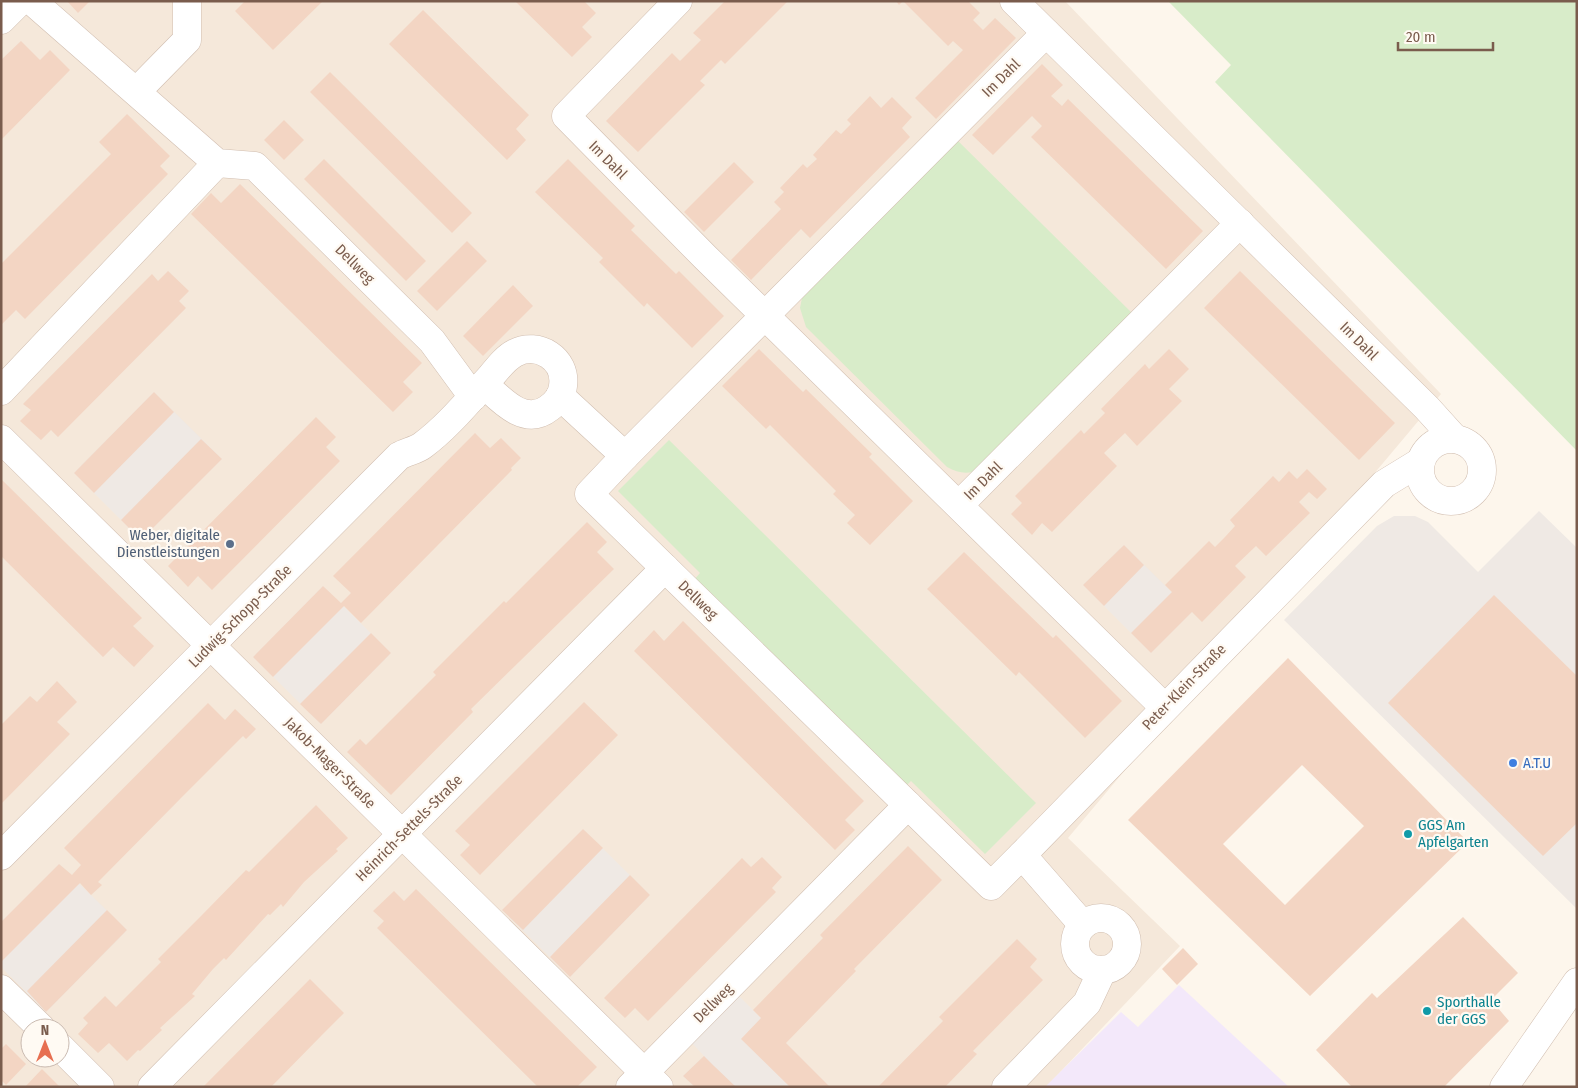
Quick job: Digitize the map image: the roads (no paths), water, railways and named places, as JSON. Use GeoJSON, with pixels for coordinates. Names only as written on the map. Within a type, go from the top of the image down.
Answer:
{"type":"FeatureCollection","features":[{"type":"Feature","properties":{"kind":"street"},"geometry":{"type":"LineString","coordinates":[[1,20],[20,1]]}},
{"type":"Feature","properties":{"kind":"street"},"geometry":{"type":"LineString","coordinates":[[1,391],[217,163],[32,1]]}},
{"type":"Feature","properties":{"kind":"street"},"geometry":{"type":"LineString","coordinates":[[138,92],[186,40],[187,1]]}},
{"type":"Feature","properties":{"kind":"street","name":"Im Dahl"},"geometry":{"type":"LineString","coordinates":[[678,1],[566,116],[705,257],[766,314],[1164,707]]}},
{"type":"Feature","properties":{"kind":"street","name":"Im Dahl"},"geometry":{"type":"LineString","coordinates":[[1014,1],[1427,408],[1455,439]]}},
{"type":"Feature","properties":{"kind":"street","name":"Im Dahl"},"geometry":{"type":"LineString","coordinates":[[625,456],[1046,33]]}},
{"type":"Feature","properties":{"kind":"street","name":"Dellweg"},"geometry":{"type":"LineString","coordinates":[[217,163],[256,166],[432,341],[478,391]]}},
{"type":"Feature","properties":{"kind":"street","name":"Im Dahl"},"geometry":{"type":"LineString","coordinates":[[959,505],[1240,224]]}},
{"type":"Feature","properties":{"kind":"street","name":"Ludwig-Schopp-Straße"},"geometry":{"type":"LineString","coordinates":[[1,856],[399,456],[422,446],[513,354],[533,348],[543,351],[559,365],[563,375],[560,396]]}},
{"type":"Feature","properties":{"kind":"street"},"geometry":{"type":"LineString","coordinates":[[478,391],[527,414],[547,410],[560,396],[625,456]]}},
{"type":"Feature","properties":{"kind":"street","name":"Jakob-Mager-Straße"},"geometry":{"type":"LineString","coordinates":[[1,438],[403,834],[644,1082]]}},
{"type":"Feature","properties":{"kind":"street","name":"Peter-Klein-Straße"},"geometry":{"type":"LineString","coordinates":[[1022,855],[1164,707],[1384,484],[1420,462],[1425,452],[1433,444],[1444,439],[1455,439]]}},
{"type":"Feature","properties":{"kind":"street"},"geometry":{"type":"LineString","coordinates":[[1420,462],[1419,473],[1422,484],[1429,493],[1448,501],[1459,501],[1469,496],[1482,479],[1480,458],[1474,448],[1455,439]]}},
{"type":"Feature","properties":{"kind":"street","name":"Dellweg"},"geometry":{"type":"LineString","coordinates":[[625,456],[589,494],[991,886],[1022,855]]}},
{"type":"Feature","properties":{"kind":"street","name":"Heinrich-Settels-Straße"},"geometry":{"type":"LineString","coordinates":[[152,1087],[665,568]]}},
{"type":"Feature","properties":{"kind":"street","name":"Dellweg"},"geometry":{"type":"LineString","coordinates":[[644,1082],[908,805]]}},
{"type":"Feature","properties":{"kind":"street"},"geometry":{"type":"LineString","coordinates":[[1022,855],[1083,925]]}},
{"type":"Feature","properties":{"kind":"street"},"geometry":{"type":"LineString","coordinates":[[1107,918],[1115,922],[1126,934],[1127,951],[1118,965],[1102,971],[1086,966],[1076,954],[1075,938],[1083,925],[1090,920],[1107,918]]}},
{"type":"Feature","properties":{"kind":"street"},"geometry":{"type":"LineString","coordinates":[[1006,1087],[1087,1002],[1102,971]]}},
{"type":"Feature","properties":{"kind":"street"},"geometry":{"type":"LineString","coordinates":[[1504,1087],[1577,982]]}},
{"type":"Feature","properties":{"kind":"street"},"geometry":{"type":"LineString","coordinates":[[1,989],[31,1018]]}},
{"type":"Feature","properties":{"kind":"street"},"geometry":{"type":"LineString","coordinates":[[70,1057],[100,1087]]}},
{"type":"Feature","properties":{"kind":"place","name":"Weber, digitale Dienstleistungen"},"geometry":{"type":"Point","coordinates":[230,544]}},
{"type":"Feature","properties":{"kind":"place","name":"A.T.U"},"geometry":{"type":"Point","coordinates":[1513,763]}},
{"type":"Feature","properties":{"kind":"place","name":"GGS Am Apfelgarten"},"geometry":{"type":"Point","coordinates":[1408,834]}},
{"type":"Feature","properties":{"kind":"place","name":"Sporthalle der GGS"},"geometry":{"type":"Point","coordinates":[1427,1011]}}]}
